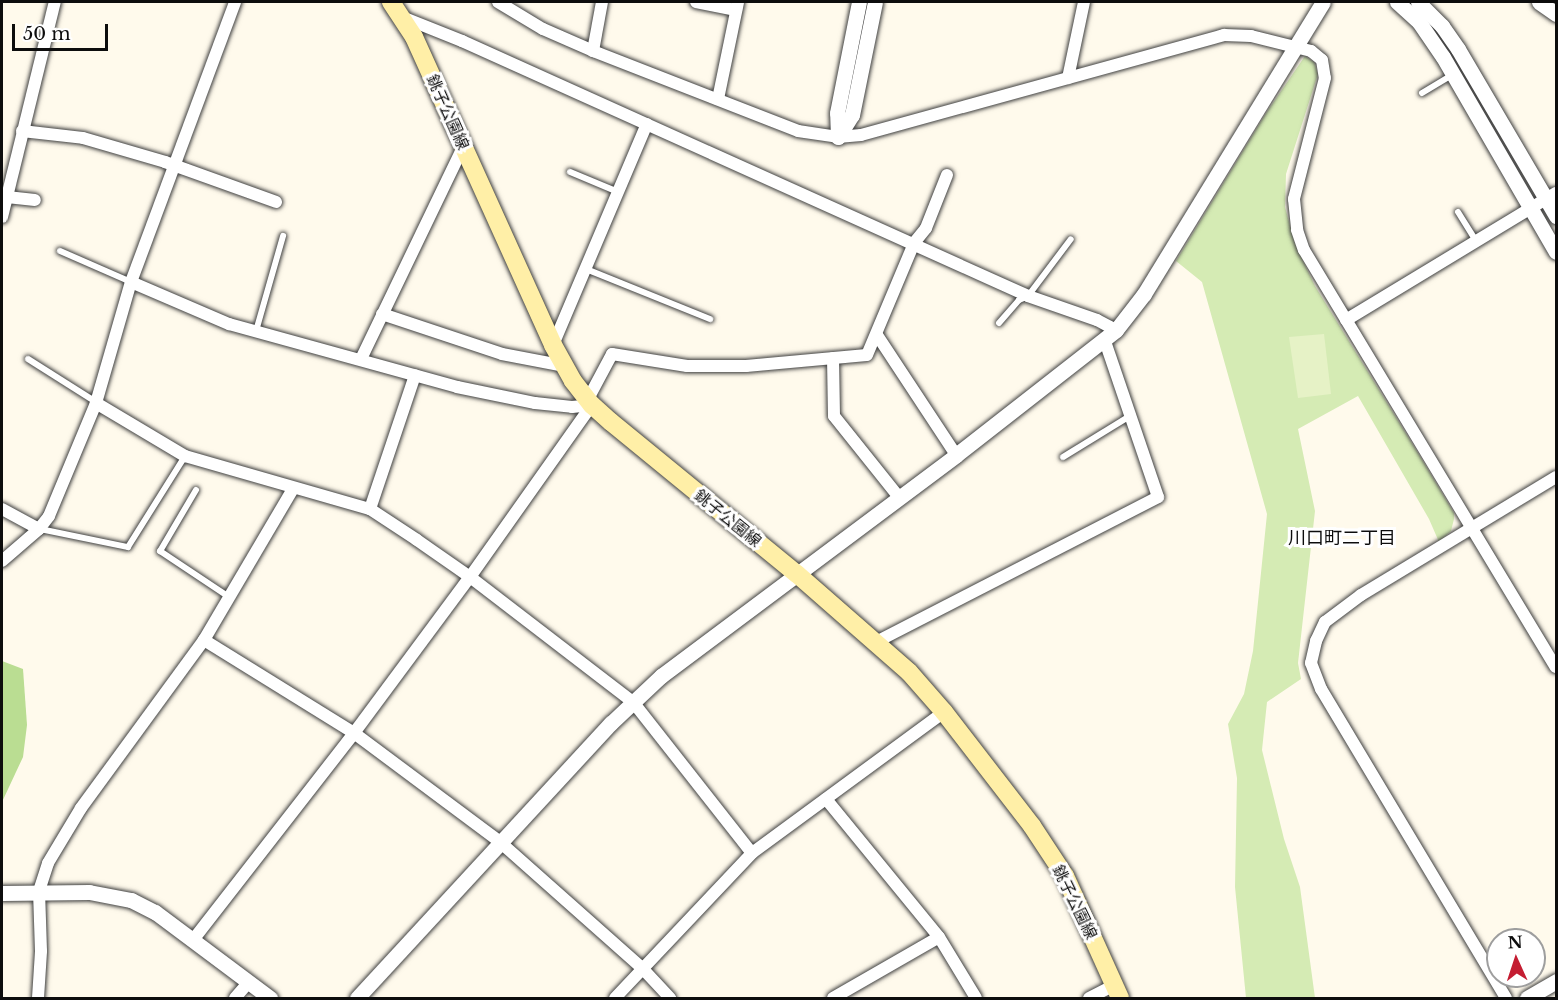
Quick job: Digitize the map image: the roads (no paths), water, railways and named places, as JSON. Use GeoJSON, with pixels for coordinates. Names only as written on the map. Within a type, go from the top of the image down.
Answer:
{"type":"FeatureCollection","features":[{"type":"Feature","properties":{"kind":"main road","name":"銚子公園線"},"geometry":{"type":"LineString","coordinates":[[391,2],[414,37],[553,345],[590,402],[797,574],[909,672],[944,712],[1032,826],[1065,876],[1117,992]]}},
{"type":"Feature","properties":{"kind":"street"},"geometry":{"type":"LineString","coordinates":[[2,217],[55,2]]}},
{"type":"Feature","properties":{"kind":"street"},"geometry":{"type":"LineString","coordinates":[[2,561],[39,529],[49,516],[96,403],[131,282],[235,2]]}},
{"type":"Feature","properties":{"kind":"street"},"geometry":{"type":"LineString","coordinates":[[498,2],[543,29],[592,51],[798,131],[838,137],[861,135],[1224,35],[1251,36],[1296,45],[1317,55],[1325,68],[1323,88],[1296,183],[1294,199],[1297,230],[1304,250],[1557,667]]}},
{"type":"Feature","properties":{"kind":"street"},"geometry":{"type":"LineString","coordinates":[[592,51],[602,2]]}},
{"type":"Feature","properties":{"kind":"street"},"geometry":{"type":"LineString","coordinates":[[696,2],[737,6],[718,99]]}},
{"type":"Feature","properties":{"kind":"street"},"geometry":{"type":"LineString","coordinates":[[838,137],[837,114],[859,2]]}},
{"type":"Feature","properties":{"kind":"street"},"geometry":{"type":"LineString","coordinates":[[838,137],[852,115],[875,2]]}},
{"type":"Feature","properties":{"kind":"street"},"geometry":{"type":"LineString","coordinates":[[1068,78],[1083,2]]}},
{"type":"Feature","properties":{"kind":"street"},"geometry":{"type":"LineString","coordinates":[[357,999],[500,842],[633,702],[661,676],[956,455],[1110,336],[1144,294],[1323,2]]}},
{"type":"Feature","properties":{"kind":"street"},"geometry":{"type":"LineString","coordinates":[[1397,2],[1425,30],[1557,252]]}},
{"type":"Feature","properties":{"kind":"street"},"geometry":{"type":"LineString","coordinates":[[1418,2],[1442,26],[1458,49],[1552,196],[1557,216]]}},
{"type":"Feature","properties":{"kind":"street"},"geometry":{"type":"LineString","coordinates":[[1539,2],[1557,14]]}},
{"type":"Feature","properties":{"kind":"street"},"geometry":{"type":"LineString","coordinates":[[402,17],[462,41],[1028,296],[1097,320],[1110,336],[1130,416],[1158,496],[876,642]]}},
{"type":"Feature","properties":{"kind":"street"},"geometry":{"type":"LineString","coordinates":[[553,345],[647,124]]}},
{"type":"Feature","properties":{"kind":"street"},"geometry":{"type":"LineString","coordinates":[[22,131],[83,138],[173,165],[276,202]]}},
{"type":"Feature","properties":{"kind":"street"},"geometry":{"type":"LineString","coordinates":[[361,359],[463,147]]}},
{"type":"Feature","properties":{"kind":"street"},"geometry":{"type":"LineString","coordinates":[[193,940],[354,733],[470,577],[590,402],[612,354],[687,366],[746,366],[867,356],[914,243],[926,228],[947,175]]}},
{"type":"Feature","properties":{"kind":"street"},"geometry":{"type":"LineString","coordinates":[[1346,320],[1552,196]]}},
{"type":"Feature","properties":{"kind":"street"},"geometry":{"type":"LineString","coordinates":[[7,197],[35,200]]}},
{"type":"Feature","properties":{"kind":"street"},"geometry":{"type":"LineString","coordinates":[[131,282],[188,308],[256,332],[415,375],[535,403],[572,407],[590,402]]}},
{"type":"Feature","properties":{"kind":"street"},"geometry":{"type":"LineString","coordinates":[[382,314],[502,354],[565,366]]}},
{"type":"Feature","properties":{"kind":"street"},"geometry":{"type":"LineString","coordinates":[[877,335],[956,455]]}},
{"type":"Feature","properties":{"kind":"street"},"geometry":{"type":"LineString","coordinates":[[833,358],[834,416],[899,497]]}},
{"type":"Feature","properties":{"kind":"street"},"geometry":{"type":"LineString","coordinates":[[370,509],[415,375]]}},
{"type":"Feature","properties":{"kind":"street"},"geometry":{"type":"LineString","coordinates":[[96,403],[184,456],[293,489],[370,509],[470,577],[633,702],[752,853]]}},
{"type":"Feature","properties":{"kind":"street"},"geometry":{"type":"LineString","coordinates":[[1506,999],[1326,699],[1314,677],[1311,663],[1316,641],[1325,622],[1361,595],[1557,477]]}},
{"type":"Feature","properties":{"kind":"street"},"geometry":{"type":"LineString","coordinates":[[38,999],[41,951],[39,891],[48,863],[81,808],[204,639],[293,489]]}},
{"type":"Feature","properties":{"kind":"street"},"geometry":{"type":"LineString","coordinates":[[2,509],[39,529]]}},
{"type":"Feature","properties":{"kind":"street"},"geometry":{"type":"LineString","coordinates":[[204,639],[354,733],[500,842],[643,969],[670,999]]}},
{"type":"Feature","properties":{"kind":"street"},"geometry":{"type":"LineString","coordinates":[[615,999],[752,853],[944,712]]}},
{"type":"Feature","properties":{"kind":"street"},"geometry":{"type":"LineString","coordinates":[[826,799],[939,937],[976,999]]}},
{"type":"Feature","properties":{"kind":"street"},"geometry":{"type":"LineString","coordinates":[[2,893],[89,892],[131,900],[154,912],[270,999]]}},
{"type":"Feature","properties":{"kind":"street"},"geometry":{"type":"LineString","coordinates":[[833,999],[939,937]]}},
{"type":"Feature","properties":{"kind":"street"},"geometry":{"type":"LineString","coordinates":[[1527,999],[1557,981]]}},
{"type":"Feature","properties":{"kind":"street"},"geometry":{"type":"LineString","coordinates":[[235,999],[249,982]]}},
{"type":"Feature","properties":{"kind":"street"},"geometry":{"type":"LineString","coordinates":[[1089,999],[1117,992]]}},
{"type":"Feature","properties":{"kind":"lane"},"geometry":{"type":"LineString","coordinates":[[1422,93],[1453,74]]}},
{"type":"Feature","properties":{"kind":"lane"},"geometry":{"type":"LineString","coordinates":[[570,172],[618,192]]}},
{"type":"Feature","properties":{"kind":"lane"},"geometry":{"type":"LineString","coordinates":[[1458,212],[1476,241]]}},
{"type":"Feature","properties":{"kind":"lane"},"geometry":{"type":"LineString","coordinates":[[256,332],[283,236]]}},
{"type":"Feature","properties":{"kind":"lane"},"geometry":{"type":"LineString","coordinates":[[999,322],[1019,300],[1028,296],[1071,239]]}},
{"type":"Feature","properties":{"kind":"lane"},"geometry":{"type":"LineString","coordinates":[[60,251],[131,282]]}},
{"type":"Feature","properties":{"kind":"lane"},"geometry":{"type":"LineString","coordinates":[[585,268],[710,319]]}},
{"type":"Feature","properties":{"kind":"lane"},"geometry":{"type":"LineString","coordinates":[[28,358],[96,403]]}},
{"type":"Feature","properties":{"kind":"lane"},"geometry":{"type":"LineString","coordinates":[[1063,457],[1130,416]]}},
{"type":"Feature","properties":{"kind":"lane"},"geometry":{"type":"LineString","coordinates":[[39,529],[128,547],[184,456]]}},
{"type":"Feature","properties":{"kind":"lane"},"geometry":{"type":"LineString","coordinates":[[196,490],[160,551],[230,597]]}},
{"type":"Feature","properties":{"kind":"district","name":"川口町二丁目"},"geometry":{"type":"Point","coordinates":[1342,538]}}]}
